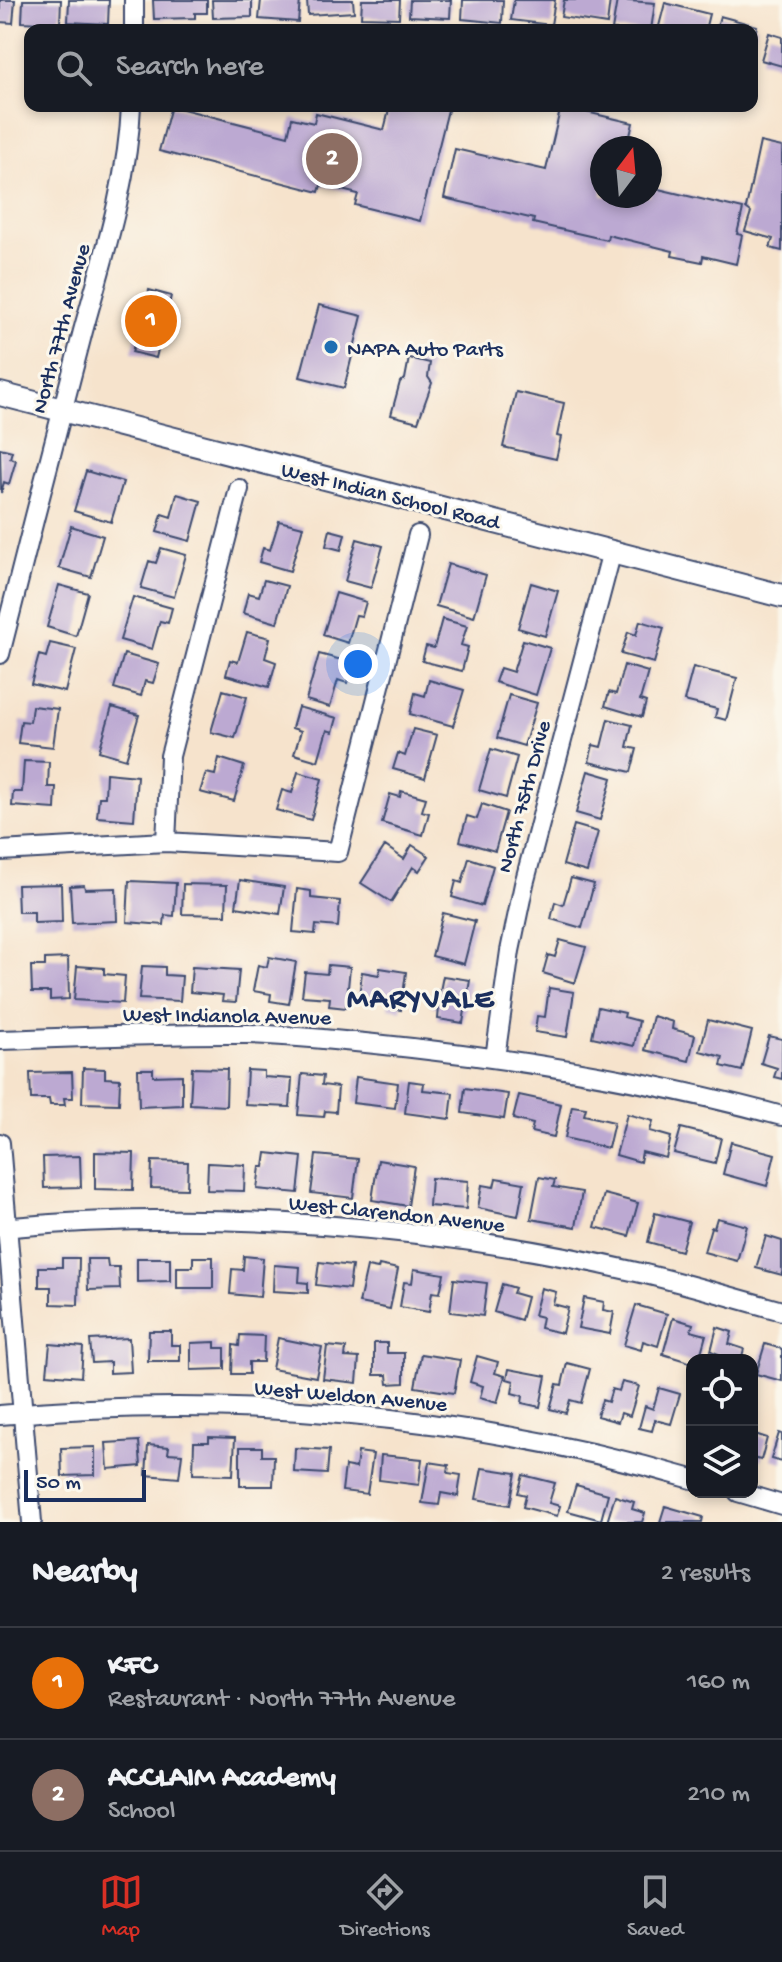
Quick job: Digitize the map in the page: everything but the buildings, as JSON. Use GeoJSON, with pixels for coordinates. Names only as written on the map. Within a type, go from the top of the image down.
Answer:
{"type":"FeatureCollection","features":[{"type":"Feature","properties":{"kind":"main road","name":"West Indian School Road"},"geometry":{"type":"LineString","coordinates":[[0,394],[782,596]]}},
{"type":"Feature","properties":{"kind":"street"},"geometry":{"type":"LineString","coordinates":[[134,0],[134,24]]}},
{"type":"Feature","properties":{"kind":"street","name":"North 77th Avenue"},"geometry":{"type":"LineString","coordinates":[[0,654],[113,218],[128,143],[131,112]]}},
{"type":"Feature","properties":{"kind":"street"},"geometry":{"type":"LineString","coordinates":[[166,842],[170,756],[239,489]]}},
{"type":"Feature","properties":{"kind":"street"},"geometry":{"type":"LineString","coordinates":[[0,851],[166,842],[338,852],[418,535]]}},
{"type":"Feature","properties":{"kind":"street","name":"North 75th Drive"},"geometry":{"type":"LineString","coordinates":[[495,1058],[510,951],[524,884],[612,551]]}},
{"type":"Feature","properties":{"kind":"street","name":"West Indianola Avenue"},"geometry":{"type":"LineString","coordinates":[[0,1040],[134,1034],[251,1034],[342,1041],[495,1058],[653,1084],[782,1116]]}},
{"type":"Feature","properties":{"kind":"street"},"geometry":{"type":"LineString","coordinates":[[0,1143],[3,1228],[32,1522]]}},
{"type":"Feature","properties":{"kind":"street","name":"West Clarendon Avenue"},"geometry":{"type":"LineString","coordinates":[[3,1228],[102,1221],[187,1220],[386,1232],[479,1243],[640,1273],[782,1311]]}},
{"type":"Feature","properties":{"kind":"street","name":"West Weldon Avenue"},"geometry":{"type":"LineString","coordinates":[[0,1415],[143,1408],[305,1409],[477,1429],[588,1451],[686,1477]]}},
{"type":"Feature","properties":{"kind":"street"},"geometry":{"type":"LineString","coordinates":[[758,1498],[782,1505]]}},
{"type":"Feature","properties":{"kind":"place","name":"ACCLAIM Academy"},"geometry":{"type":"Point","coordinates":[332,159]}},
{"type":"Feature","properties":{"kind":"place","name":"KFC"},"geometry":{"type":"Point","coordinates":[151,321]}},
{"type":"Feature","properties":{"kind":"place","name":"NAPA Auto Parts"},"geometry":{"type":"Point","coordinates":[331,347]}},
{"type":"Feature","properties":{"kind":"district","name":"MARYVALE"},"geometry":{"type":"Point","coordinates":[421,997]}}]}
